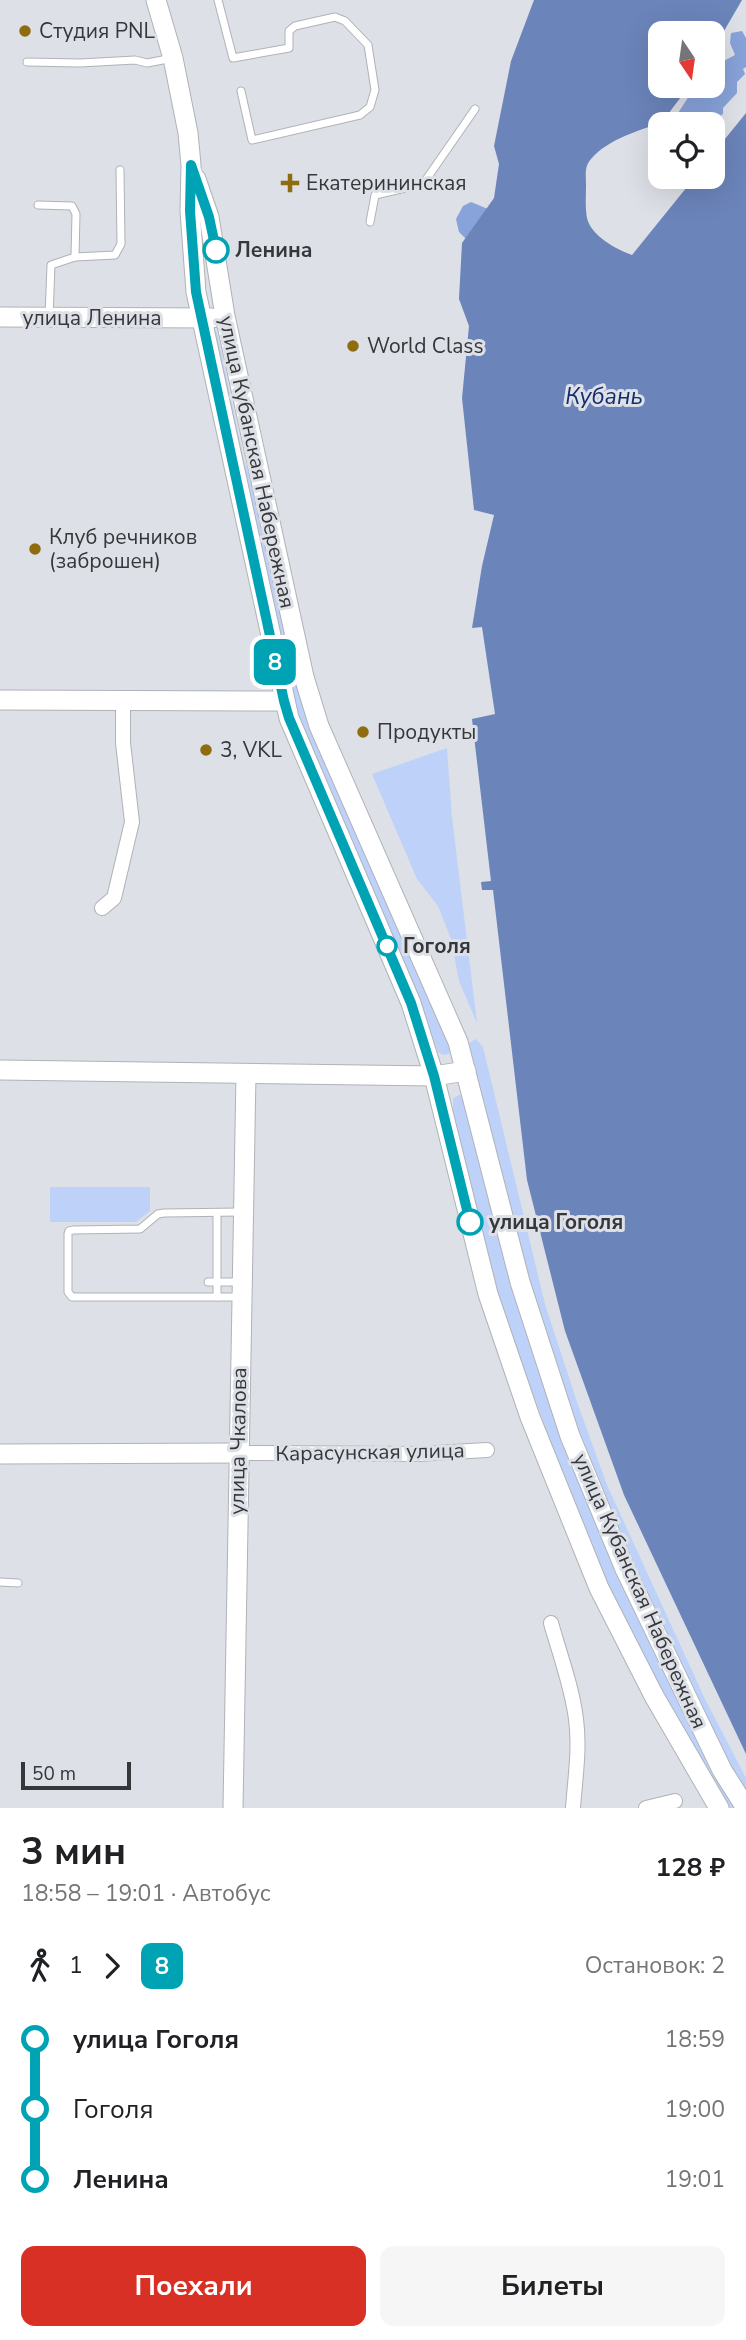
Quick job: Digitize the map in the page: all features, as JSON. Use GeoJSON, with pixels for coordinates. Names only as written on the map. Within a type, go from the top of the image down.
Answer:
{"type":"FeatureCollection","features":[{"type":"Feature","properties":{"kind":"main road","name":"улица Кубанская Набережная"},"geometry":{"type":"LineString","coordinates":[[156,0],[173,58],[188,133],[196,292],[289,718],[411,1003],[434,1076],[488,1294],[530,1417],[599,1588],[654,1696],[719,1808]]}},
{"type":"Feature","properties":{"kind":"main road","name":"улица Кубанская Набережная"},"geometry":{"type":"LineString","coordinates":[[191,165],[209,217],[225,316],[302,666],[318,726],[458,1042],[520,1282],[570,1436],[630,1580],[722,1770],[746,1808]]}},
{"type":"Feature","properties":{"kind":"main road","name":"улица Ленина"},"geometry":{"type":"LineString","coordinates":[[0,317],[202,319],[225,316]]}},
{"type":"Feature","properties":{"kind":"main road"},"geometry":{"type":"LineString","coordinates":[[0,700],[284,701]]}},
{"type":"Feature","properties":{"kind":"main road"},"geometry":{"type":"LineString","coordinates":[[0,1070],[434,1076],[466,1071]]}},
{"type":"Feature","properties":{"kind":"main road","name":"улица Чкалова"},"geometry":{"type":"LineString","coordinates":[[233,1808],[246,1074]]}},
{"type":"Feature","properties":{"kind":"main road","name":"Карасунская улица"},"geometry":{"type":"LineString","coordinates":[[0,1454],[238,1453]]}},
{"type":"Feature","properties":{"kind":"street"},"geometry":{"type":"LineString","coordinates":[[102,908],[114,898],[132,822],[123,743],[123,700]]}},
{"type":"Feature","properties":{"kind":"street","name":"Карасунская улица"},"geometry":{"type":"LineString","coordinates":[[238,1453],[418,1454],[487,1450]]}},
{"type":"Feature","properties":{"kind":"street"},"geometry":{"type":"LineString","coordinates":[[551,1623],[576,1721],[577,1754],[573,1808]]}},
{"type":"Feature","properties":{"kind":"street"},"geometry":{"type":"LineString","coordinates":[[646,1808],[675,1801]]}},
{"type":"Feature","properties":{"kind":"lane"},"geometry":{"type":"LineString","coordinates":[[218,0],[233,58],[289,48],[289,31],[295,26],[335,17],[345,21],[368,45],[375,90],[370,107],[360,115],[252,140],[241,91]]}},
{"type":"Feature","properties":{"kind":"lane"},"geometry":{"type":"LineString","coordinates":[[27,62],[135,60],[147,63],[173,58]]}},
{"type":"Feature","properties":{"kind":"lane"},"geometry":{"type":"LineString","coordinates":[[370,222],[375,195],[423,184],[475,109]]}},
{"type":"Feature","properties":{"kind":"lane"},"geometry":{"type":"LineString","coordinates":[[49,317],[51,265],[75,257],[115,255],[121,244],[120,170]]}},
{"type":"Feature","properties":{"kind":"lane"},"geometry":{"type":"LineString","coordinates":[[38,205],[72,206],[76,214],[75,257]]}},
{"type":"Feature","properties":{"kind":"lane"},"geometry":{"type":"LineString","coordinates":[[241,1290],[218,1297],[72,1297],[68,1292],[69,1231],[135,1230],[158,1214],[164,1213],[243,1212]]}},
{"type":"Feature","properties":{"kind":"lane"},"geometry":{"type":"LineString","coordinates":[[218,1213],[218,1297]]}},
{"type":"Feature","properties":{"kind":"lane"},"geometry":{"type":"LineString","coordinates":[[208,1282],[218,1282],[241,1290]]}},
{"type":"Feature","properties":{"kind":"lane"},"geometry":{"type":"LineString","coordinates":[[0,1582],[18,1583]]}},
{"type":"Feature","properties":{"kind":"shaded area"},"geometry":{"type":"Polygon","coordinates":[[[742,31],[746,38],[746,67],[743,69],[745,74],[737,82],[737,93],[723,108],[723,112],[679,112],[688,98],[725,98],[725,60],[735,55],[730,43],[731,33],[742,31]]]}},
{"type":"Feature","properties":{"kind":"shaded area"},"geometry":{"type":"Polygon","coordinates":[[[471,202],[488,209],[468,241],[459,232],[456,219],[463,206],[471,202]]]}},
{"type":"Feature","properties":{"kind":"shaded area"},"geometry":{"type":"Polygon","coordinates":[[[214,329],[244,461],[256,491],[300,687],[451,1050],[449,1054],[438,1052],[417,996],[300,722],[282,650],[214,329]]]}},
{"type":"Feature","properties":{"kind":"shaded area"},"geometry":{"type":"Polygon","coordinates":[[[447,748],[452,817],[477,1023],[459,981],[451,939],[438,906],[417,879],[372,774],[447,748]]]}},
{"type":"Feature","properties":{"kind":"shaded area"},"geometry":{"type":"Polygon","coordinates":[[[476,1039],[483,1047],[545,1304],[577,1402],[607,1485],[705,1699],[746,1778],[746,1794],[732,1772],[624,1546],[578,1434],[530,1285],[469,1043],[476,1039]]]}},
{"type":"Feature","properties":{"kind":"shaded area"},"geometry":{"type":"Polygon","coordinates":[[[464,1095],[541,1370],[739,1808],[729,1808],[708,1776],[630,1633],[590,1546],[496,1295],[453,1110],[453,1098],[464,1095]]]}},
{"type":"Feature","properties":{"kind":"shaded area"},"geometry":{"type":"Polygon","coordinates":[[[50,1187],[150,1187],[150,1211],[136,1222],[50,1222],[50,1187]]]}},
{"type":"Feature","properties":{"kind":"water","name":"Кубань"},"geometry":{"type":"Polygon","coordinates":[[[534,0],[742,0],[725,29],[725,21],[648,21],[648,98],[680,98],[670,112],[648,112],[648,128],[615,141],[591,159],[586,171],[586,201],[587,218],[593,231],[632,255],[685,189],[725,189],[725,139],[746,113],[746,1754],[624,1495],[565,1331],[527,1180],[493,890],[482,890],[481,882],[491,881],[472,719],[495,714],[482,627],[472,628],[494,515],[474,510],[462,398],[469,326],[459,299],[462,243],[494,198],[499,164],[494,146],[511,61],[534,0]]]}},
{"type":"Feature","properties":{"kind":"bus line","name":"8"},"geometry":{"type":"LineString","coordinates":[[216,250],[209,217],[191,165],[190,211],[196,292],[284,701],[411,1003],[434,1076],[470,1222]]}},
{"type":"Feature","properties":{"kind":"place","name":"Студия PNL"},"geometry":{"type":"Point","coordinates":[25,31]}},
{"type":"Feature","properties":{"kind":"place","name":"Екатерининская"},"geometry":{"type":"Point","coordinates":[290,183]}},
{"type":"Feature","properties":{"kind":"place","name":"Ленина"},"geometry":{"type":"Point","coordinates":[216,250]}},
{"type":"Feature","properties":{"kind":"place","name":"World Class"},"geometry":{"type":"Point","coordinates":[353,346]}},
{"type":"Feature","properties":{"kind":"place","name":"Клуб речников (заброшен)"},"geometry":{"type":"Point","coordinates":[35,549]}},
{"type":"Feature","properties":{"kind":"place","name":"Продукты"},"geometry":{"type":"Point","coordinates":[363,732]}},
{"type":"Feature","properties":{"kind":"place","name":"3, VKL"},"geometry":{"type":"Point","coordinates":[206,750]}},
{"type":"Feature","properties":{"kind":"place","name":"Гоголя"},"geometry":{"type":"Point","coordinates":[387,946]}},
{"type":"Feature","properties":{"kind":"place","name":"улица Гоголя"},"geometry":{"type":"Point","coordinates":[470,1222]}}]}
